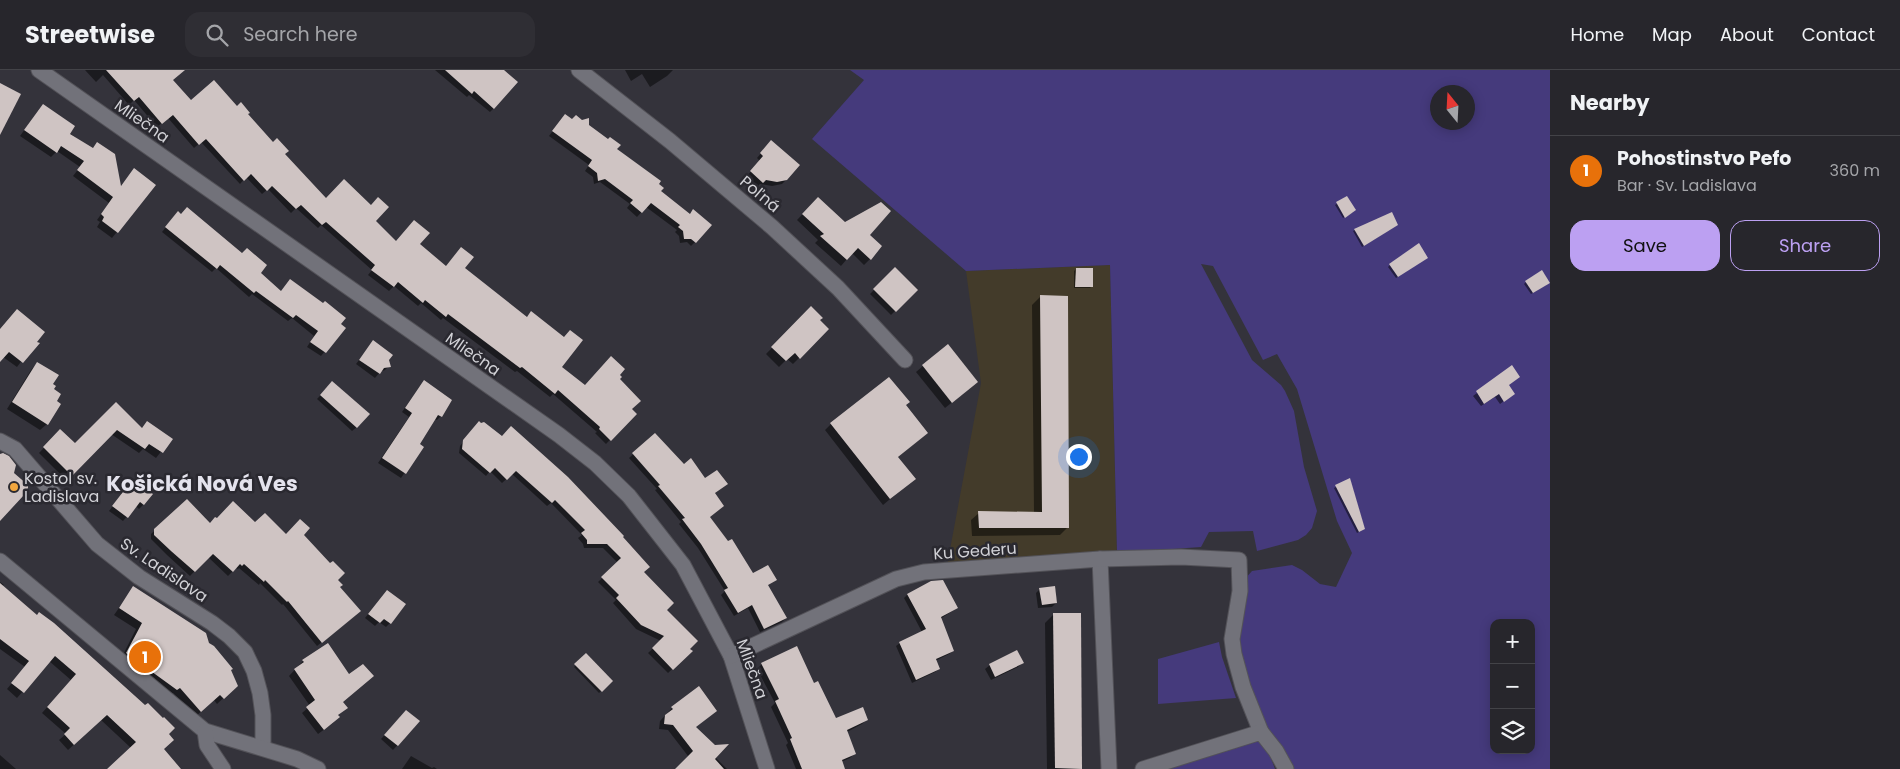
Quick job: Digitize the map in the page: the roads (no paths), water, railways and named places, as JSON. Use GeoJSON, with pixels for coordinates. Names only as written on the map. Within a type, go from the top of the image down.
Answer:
{"type":"FeatureCollection","features":[{"type":"Feature","properties":{"kind":"street","name":"Mliečna"},"geometry":{"type":"LineString","coordinates":[[39,70],[559,435],[595,463],[629,496],[683,565],[732,656],[768,769]]}},
{"type":"Feature","properties":{"kind":"street","name":"Poľná"},"geometry":{"type":"LineString","coordinates":[[579,70],[670,141],[772,227],[838,288],[905,360]]}},
{"type":"Feature","properties":{"kind":"street","name":"Sv. Ladislava"},"geometry":{"type":"LineString","coordinates":[[0,441],[15,449],[97,544],[138,577],[212,623],[245,652],[254,671],[260,693],[263,715],[263,748]]}},
{"type":"Feature","properties":{"kind":"street","name":"Ku Gederu"},"geometry":{"type":"LineString","coordinates":[[732,656],[896,579],[924,572],[1100,559],[1181,557],[1239,560],[1240,591],[1232,639],[1243,687],[1261,732]]}},
{"type":"Feature","properties":{"kind":"street"},"geometry":{"type":"LineString","coordinates":[[1100,559],[1109,769]]}},
{"type":"Feature","properties":{"kind":"street"},"geometry":{"type":"LineString","coordinates":[[0,561],[204,731],[297,759],[318,769]]}},
{"type":"Feature","properties":{"kind":"street"},"geometry":{"type":"LineString","coordinates":[[204,731],[207,745],[222,769]]}},
{"type":"Feature","properties":{"kind":"street"},"geometry":{"type":"LineString","coordinates":[[1143,769],[1261,732],[1276,751],[1286,769]]}},
{"type":"Feature","properties":{"kind":"place","name":"Kostol sv. Ladislava"},"geometry":{"type":"Point","coordinates":[14,487]}},
{"type":"Feature","properties":{"kind":"place","name":"Pohostinstvo Pefo"},"geometry":{"type":"Point","coordinates":[145,657]}},
{"type":"Feature","properties":{"kind":"district","name":"Košická Nová Ves"},"geometry":{"type":"Point","coordinates":[202,483]}}]}
